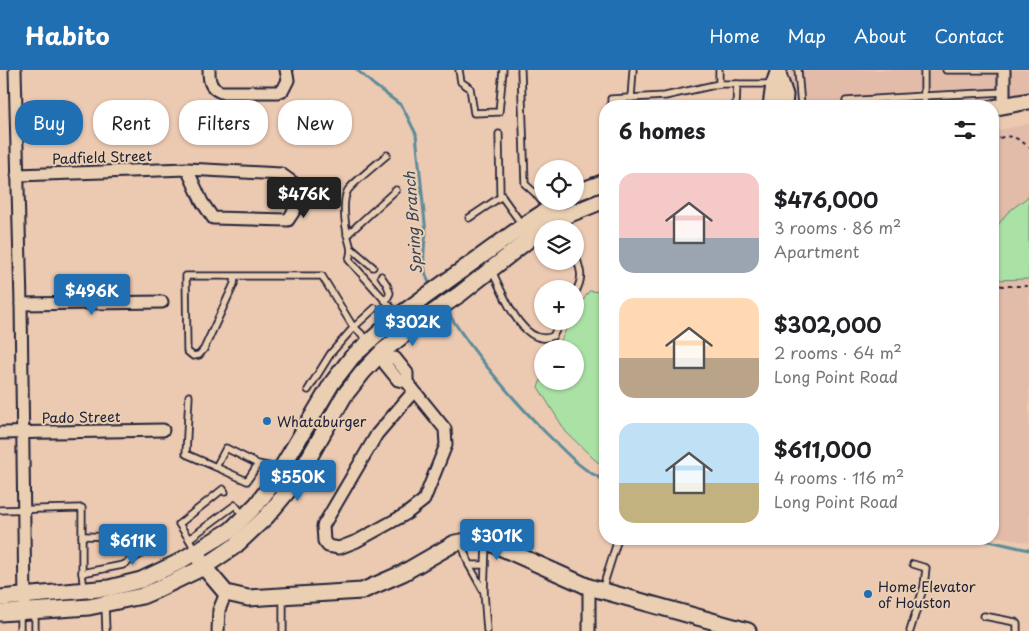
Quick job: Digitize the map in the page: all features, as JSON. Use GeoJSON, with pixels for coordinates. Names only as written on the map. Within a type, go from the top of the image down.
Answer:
{"type":"FeatureCollection","features":[{"type":"Feature","properties":{"kind":"main road"},"geometry":{"type":"LineString","coordinates":[[774,89],[785,95],[785,100]]}},
{"type":"Feature","properties":{"kind":"main road"},"geometry":{"type":"LineString","coordinates":[[1000,102],[1029,101]]}},
{"type":"Feature","properties":{"kind":"main road"},"geometry":{"type":"LineString","coordinates":[[584,190],[599,184]]}},
{"type":"Feature","properties":{"kind":"main road"},"geometry":{"type":"LineString","coordinates":[[552,220],[599,202]]}},
{"type":"Feature","properties":{"kind":"main road"},"geometry":{"type":"LineString","coordinates":[[0,613],[25,604],[141,580],[177,563],[192,546],[231,530],[257,504],[280,471],[332,382],[352,357],[399,316],[449,278],[523,226],[534,224]]}},
{"type":"Feature","properties":{"kind":"main road"},"geometry":{"type":"LineString","coordinates":[[0,598],[25,604],[89,607],[142,596],[204,567],[235,546],[252,531],[287,492],[306,463],[344,396],[363,372],[425,318],[460,294],[534,234]]}},
{"type":"Feature","properties":{"kind":"main road"},"geometry":{"type":"LineString","coordinates":[[370,341],[385,354]]}},
{"type":"Feature","properties":{"kind":"main road"},"geometry":{"type":"LineString","coordinates":[[192,546],[204,567],[226,593],[248,598],[362,591],[403,573],[454,543],[473,540],[486,541],[595,589],[729,628],[748,631]]}},
{"type":"Feature","properties":{"kind":"street"},"geometry":{"type":"LineString","coordinates":[[14,70],[21,304],[25,604]]}},
{"type":"Feature","properties":{"kind":"street"},"geometry":{"type":"LineString","coordinates":[[209,70],[210,85],[222,92],[278,92],[283,90],[288,80],[286,70]]}},
{"type":"Feature","properties":{"kind":"street"},"geometry":{"type":"LineString","coordinates":[[1000,102],[1004,70]]}},
{"type":"Feature","properties":{"kind":"street","name":"Padfield Street"},"geometry":{"type":"LineString","coordinates":[[17,175],[187,169],[281,174],[295,184],[298,205],[288,220],[212,218],[202,202],[187,169]]}},
{"type":"Feature","properties":{"kind":"street"},"geometry":{"type":"LineString","coordinates":[[21,304],[162,302]]}},
{"type":"Feature","properties":{"kind":"street"},"geometry":{"type":"LineString","coordinates":[[385,354],[395,358],[407,373],[411,386],[445,429],[446,445],[424,500],[406,514],[357,542],[339,548],[328,546],[324,541],[323,526],[377,434],[411,386]]}},
{"type":"Feature","properties":{"kind":"street","name":"Pado Street"},"geometry":{"type":"LineString","coordinates":[[0,433],[163,430]]}},
{"type":"Feature","properties":{"kind":"street"},"geometry":{"type":"LineString","coordinates":[[589,631],[595,589]]}},
{"type":"Feature","properties":{"kind":"street"},"geometry":{"type":"LineString","coordinates":[[218,631],[219,610],[226,593]]}},
{"type":"Feature","properties":{"kind":"lane"},"geometry":{"type":"LineString","coordinates":[[459,70],[461,82],[470,88],[474,114],[499,112],[503,70]]}},
{"type":"Feature","properties":{"kind":"lane"},"geometry":{"type":"LineString","coordinates":[[521,70],[525,184],[535,193],[552,220]]}},
{"type":"Feature","properties":{"kind":"lane"},"geometry":{"type":"LineString","coordinates":[[631,98],[633,70]]}},
{"type":"Feature","properties":{"kind":"lane"},"geometry":{"type":"LineString","coordinates":[[719,70],[719,84]]}},
{"type":"Feature","properties":{"kind":"lane"},"geometry":{"type":"LineString","coordinates":[[798,70],[800,100]]}},
{"type":"Feature","properties":{"kind":"lane"},"geometry":{"type":"LineString","coordinates":[[924,70],[924,100]]}},
{"type":"Feature","properties":{"kind":"lane"},"geometry":{"type":"LineString","coordinates":[[946,70],[1004,70]]}},
{"type":"Feature","properties":{"kind":"lane"},"geometry":{"type":"LineString","coordinates":[[611,100],[665,96],[719,84],[737,84],[774,89]]}},
{"type":"Feature","properties":{"kind":"lane"},"geometry":{"type":"LineString","coordinates":[[736,100],[737,84]]}},
{"type":"Feature","properties":{"kind":"lane"},"geometry":{"type":"LineString","coordinates":[[862,100],[924,96],[975,100]]}},
{"type":"Feature","properties":{"kind":"lane"},"geometry":{"type":"LineString","coordinates":[[499,134],[500,194],[523,226]]}},
{"type":"Feature","properties":{"kind":"lane"},"geometry":{"type":"LineString","coordinates":[[373,267],[352,250],[347,235],[345,199],[348,190],[387,155]]}},
{"type":"Feature","properties":{"kind":"lane"},"geometry":{"type":"LineString","coordinates":[[347,235],[396,190]]}},
{"type":"Feature","properties":{"kind":"lane"},"geometry":{"type":"LineString","coordinates":[[469,218],[502,196]]}},
{"type":"Feature","properties":{"kind":"lane"},"geometry":{"type":"LineString","coordinates":[[352,250],[348,260],[399,316]]}},
{"type":"Feature","properties":{"kind":"lane"},"geometry":{"type":"LineString","coordinates":[[491,269],[516,318],[531,335],[548,338],[553,336],[556,330]]}},
{"type":"Feature","properties":{"kind":"lane"},"geometry":{"type":"LineString","coordinates":[[235,276],[234,284],[204,349],[199,355],[193,356],[187,351],[186,276],[235,276],[322,276],[354,326],[370,341]]}},
{"type":"Feature","properties":{"kind":"lane"},"geometry":{"type":"LineString","coordinates":[[381,276],[390,294],[386,301]]}},
{"type":"Feature","properties":{"kind":"lane"},"geometry":{"type":"LineString","coordinates":[[308,390],[331,353],[354,326],[375,308]]}},
{"type":"Feature","properties":{"kind":"lane"},"geometry":{"type":"LineString","coordinates":[[189,396],[186,454],[247,481],[258,464]]}},
{"type":"Feature","properties":{"kind":"lane"},"geometry":{"type":"LineString","coordinates":[[216,467],[226,448],[258,464],[280,471]]}},
{"type":"Feature","properties":{"kind":"lane"},"geometry":{"type":"LineString","coordinates":[[225,492],[223,489],[198,511],[179,524],[192,546],[207,522],[235,505]]}},
{"type":"Feature","properties":{"kind":"lane"},"geometry":{"type":"LineString","coordinates":[[231,499],[245,518]]}},
{"type":"Feature","properties":{"kind":"lane"},"geometry":{"type":"LineString","coordinates":[[0,510],[82,508],[82,573],[84,591]]}},
{"type":"Feature","properties":{"kind":"lane"},"geometry":{"type":"LineString","coordinates":[[82,536],[124,537],[148,550],[123,565],[82,573]]}},
{"type":"Feature","properties":{"kind":"lane"},"geometry":{"type":"LineString","coordinates":[[486,541],[484,592],[487,631]]}},
{"type":"Feature","properties":{"kind":"lane"},"geometry":{"type":"LineString","coordinates":[[461,542],[469,565],[484,592]]}},
{"type":"Feature","properties":{"kind":"lane"},"geometry":{"type":"LineString","coordinates":[[595,589],[615,545]]}},
{"type":"Feature","properties":{"kind":"lane"},"geometry":{"type":"LineString","coordinates":[[469,565],[485,564]]}},
{"type":"Feature","properties":{"kind":"lane"},"geometry":{"type":"LineString","coordinates":[[910,631],[924,586],[926,568],[913,564]]}},
{"type":"Feature","properties":{"kind":"lane"},"geometry":{"type":"LineString","coordinates":[[283,596],[283,631]]}},
{"type":"Feature","properties":{"kind":"lane"},"geometry":{"type":"LineString","coordinates":[[105,603],[106,631]]}},
{"type":"Feature","properties":{"kind":"lane"},"geometry":{"type":"LineString","coordinates":[[20,631],[20,619],[25,604]]}},
{"type":"Feature","properties":{"kind":"lane"},"geometry":{"type":"LineString","coordinates":[[25,604],[35,619],[35,631]]}},
{"type":"Feature","properties":{"kind":"lane"},"geometry":{"type":"LineString","coordinates":[[984,616],[1015,622],[1017,624],[1017,631]]}},
{"type":"Feature","properties":{"kind":"path"},"geometry":{"type":"LineString","coordinates":[[999,138],[1003,136],[1019,139],[1029,147]]}},
{"type":"Feature","properties":{"kind":"path"},"geometry":{"type":"LineString","coordinates":[[999,285],[1029,286]]}},
{"type":"Feature","properties":{"kind":"path"},"geometry":{"type":"LineString","coordinates":[[1004,286],[1005,291]]}},
{"type":"Feature","properties":{"kind":"shaded area"},"geometry":{"type":"Polygon","coordinates":[[[790,70],[1029,70],[1029,92],[984,100],[791,100],[790,70]]]}},
{"type":"Feature","properties":{"kind":"shaded area"},"geometry":{"type":"Polygon","coordinates":[[[1029,124],[1029,543],[999,536],[999,130],[1029,124]]]}},
{"type":"Feature","properties":{"kind":"green space"},"geometry":{"type":"Polygon","coordinates":[[[1029,196],[1029,279],[999,280],[999,224],[1007,213],[1029,196]]]}},
{"type":"Feature","properties":{"kind":"green space"},"geometry":{"type":"Polygon","coordinates":[[[589,291],[599,292],[599,463],[566,432],[540,390],[584,390],[584,340],[561,340],[566,330],[584,330],[584,299],[589,291]]]}},
{"type":"Feature","properties":{"kind":"waterway","name":"Spring Branch"},"geometry":{"type":"LineString","coordinates":[[357,70],[402,106],[416,134],[426,233],[424,267],[431,286]]}},
{"type":"Feature","properties":{"kind":"waterway","name":"Spring Branch"},"geometry":{"type":"LineString","coordinates":[[445,308],[505,389],[532,419],[566,453],[581,466],[599,477]]}},
{"type":"Feature","properties":{"kind":"waterway","name":"Spring Branch"},"geometry":{"type":"LineString","coordinates":[[999,543],[1029,550]]}},
{"type":"Feature","properties":{"kind":"place","name":"Whataburger"},"geometry":{"type":"Point","coordinates":[267,421]}},
{"type":"Feature","properties":{"kind":"place","name":"Home Elevator of Houston"},"geometry":{"type":"Point","coordinates":[868,594]}}]}
